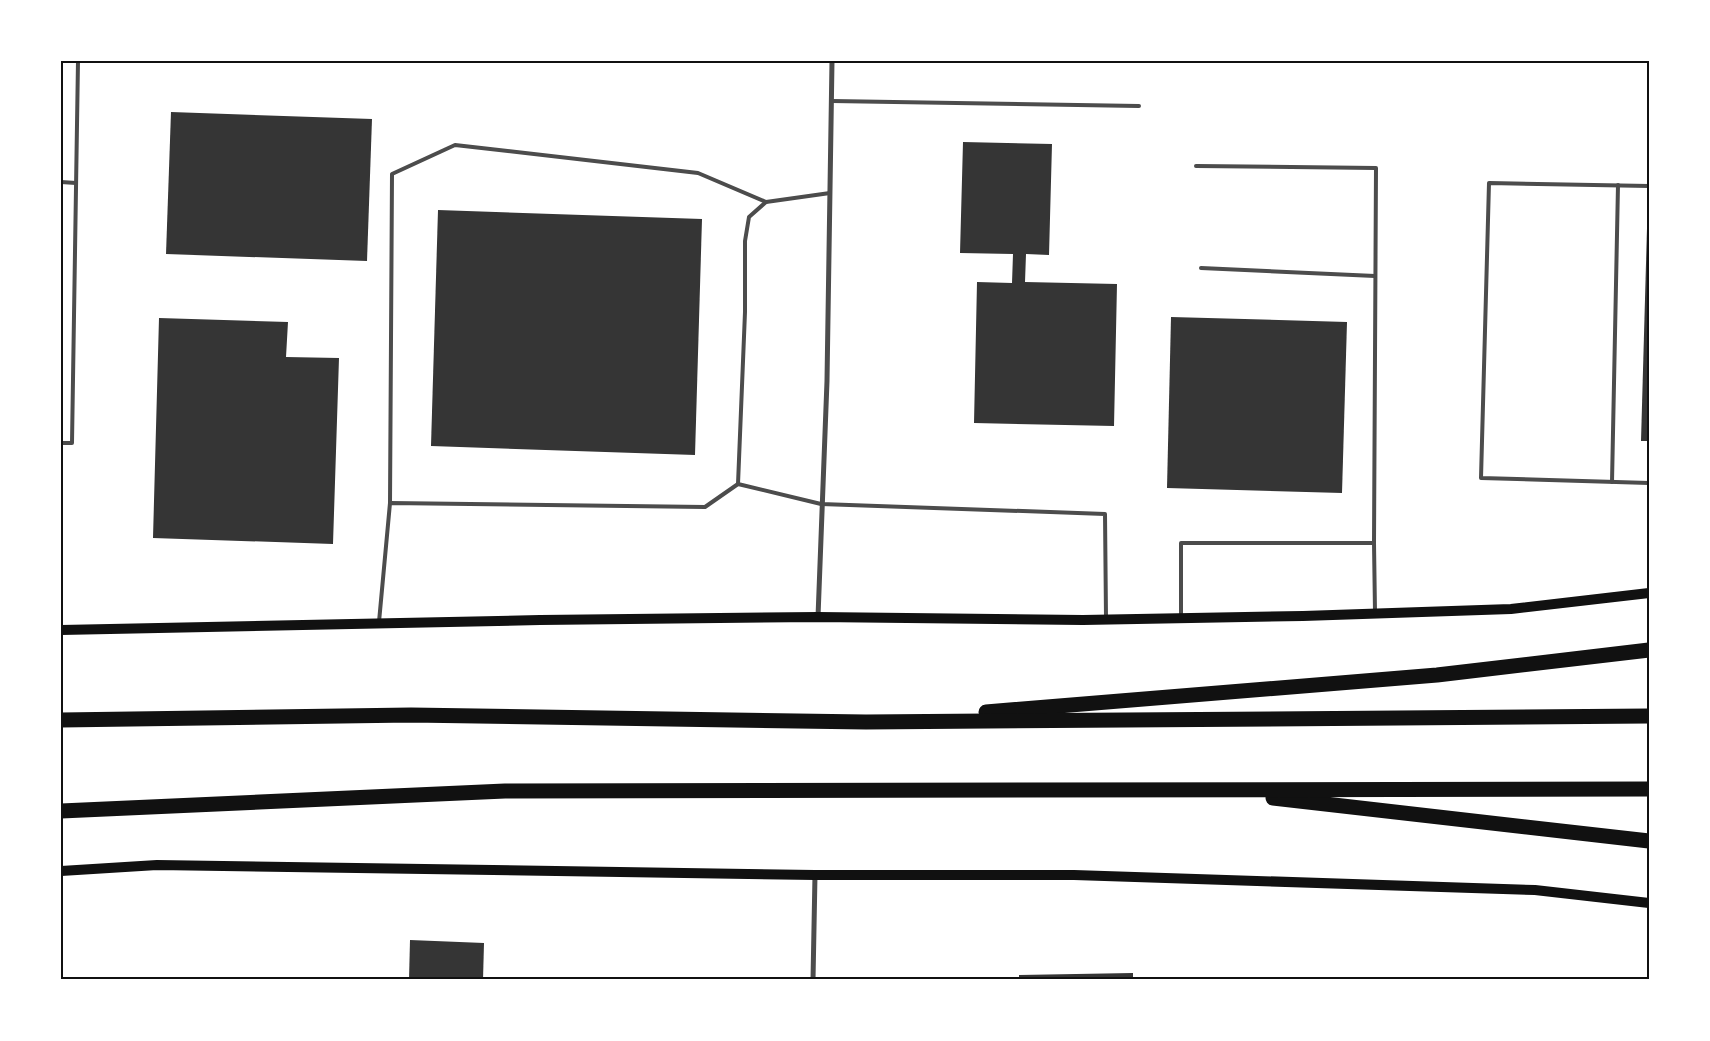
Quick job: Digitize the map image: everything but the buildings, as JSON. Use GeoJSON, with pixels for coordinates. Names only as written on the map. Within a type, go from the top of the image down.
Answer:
{"type":"FeatureCollection","features":[{"type":"Feature","properties":{"kind":"highway"},"geometry":{"type":"LineString","coordinates":[[866,722],[1437,675],[1649,650]]}},
{"type":"Feature","properties":{"kind":"highway"},"geometry":{"type":"LineString","coordinates":[[61,720],[411,715],[866,722],[1649,716]]}},
{"type":"Feature","properties":{"kind":"highway"},"geometry":{"type":"LineString","coordinates":[[61,811],[505,791],[1649,789]]}},
{"type":"Feature","properties":{"kind":"highway"},"geometry":{"type":"LineString","coordinates":[[1207,790],[1649,841]]}},
{"type":"Feature","properties":{"kind":"main road"},"geometry":{"type":"LineString","coordinates":[[61,630],[818,617],[1106,620],[1511,608],[1649,593]]}},
{"type":"Feature","properties":{"kind":"main road"},"geometry":{"type":"LineString","coordinates":[[61,872],[157,866],[816,875],[1074,875],[1367,883],[1535,890],[1649,903]]}},
{"type":"Feature","properties":{"kind":"street"},"geometry":{"type":"LineString","coordinates":[[818,617],[827,381],[832,61]]}},
{"type":"Feature","properties":{"kind":"street"},"geometry":{"type":"LineString","coordinates":[[813,980],[816,875]]}},
{"type":"Feature","properties":{"kind":"lane"},"geometry":{"type":"LineString","coordinates":[[61,443],[72,443],[78,61]]}},
{"type":"Feature","properties":{"kind":"lane"},"geometry":{"type":"LineString","coordinates":[[832,100],[1140,106]]}},
{"type":"Feature","properties":{"kind":"lane"},"geometry":{"type":"LineString","coordinates":[[379,624],[390,503],[392,174],[455,145],[698,173],[766,202],[830,193]]}},
{"type":"Feature","properties":{"kind":"lane"},"geometry":{"type":"LineString","coordinates":[[1196,166],[1376,168],[1375,612]]}},
{"type":"Feature","properties":{"kind":"lane"},"geometry":{"type":"LineString","coordinates":[[61,182],[76,182]]}},
{"type":"Feature","properties":{"kind":"lane"},"geometry":{"type":"LineString","coordinates":[[1649,186],[1489,182],[1481,478],[1649,483]]}},
{"type":"Feature","properties":{"kind":"lane"},"geometry":{"type":"LineString","coordinates":[[1612,482],[1618,186]]}},
{"type":"Feature","properties":{"kind":"lane"},"geometry":{"type":"LineString","coordinates":[[738,484],[745,312],[745,241],[750,217],[766,202]]}},
{"type":"Feature","properties":{"kind":"lane"},"geometry":{"type":"LineString","coordinates":[[1201,268],[1375,276]]}},
{"type":"Feature","properties":{"kind":"lane"},"geometry":{"type":"LineString","coordinates":[[390,503],[705,507],[738,484],[821,504],[1105,514],[1106,620]]}},
{"type":"Feature","properties":{"kind":"lane"},"geometry":{"type":"LineString","coordinates":[[1181,618],[1181,543],[1374,543]]}}]}
